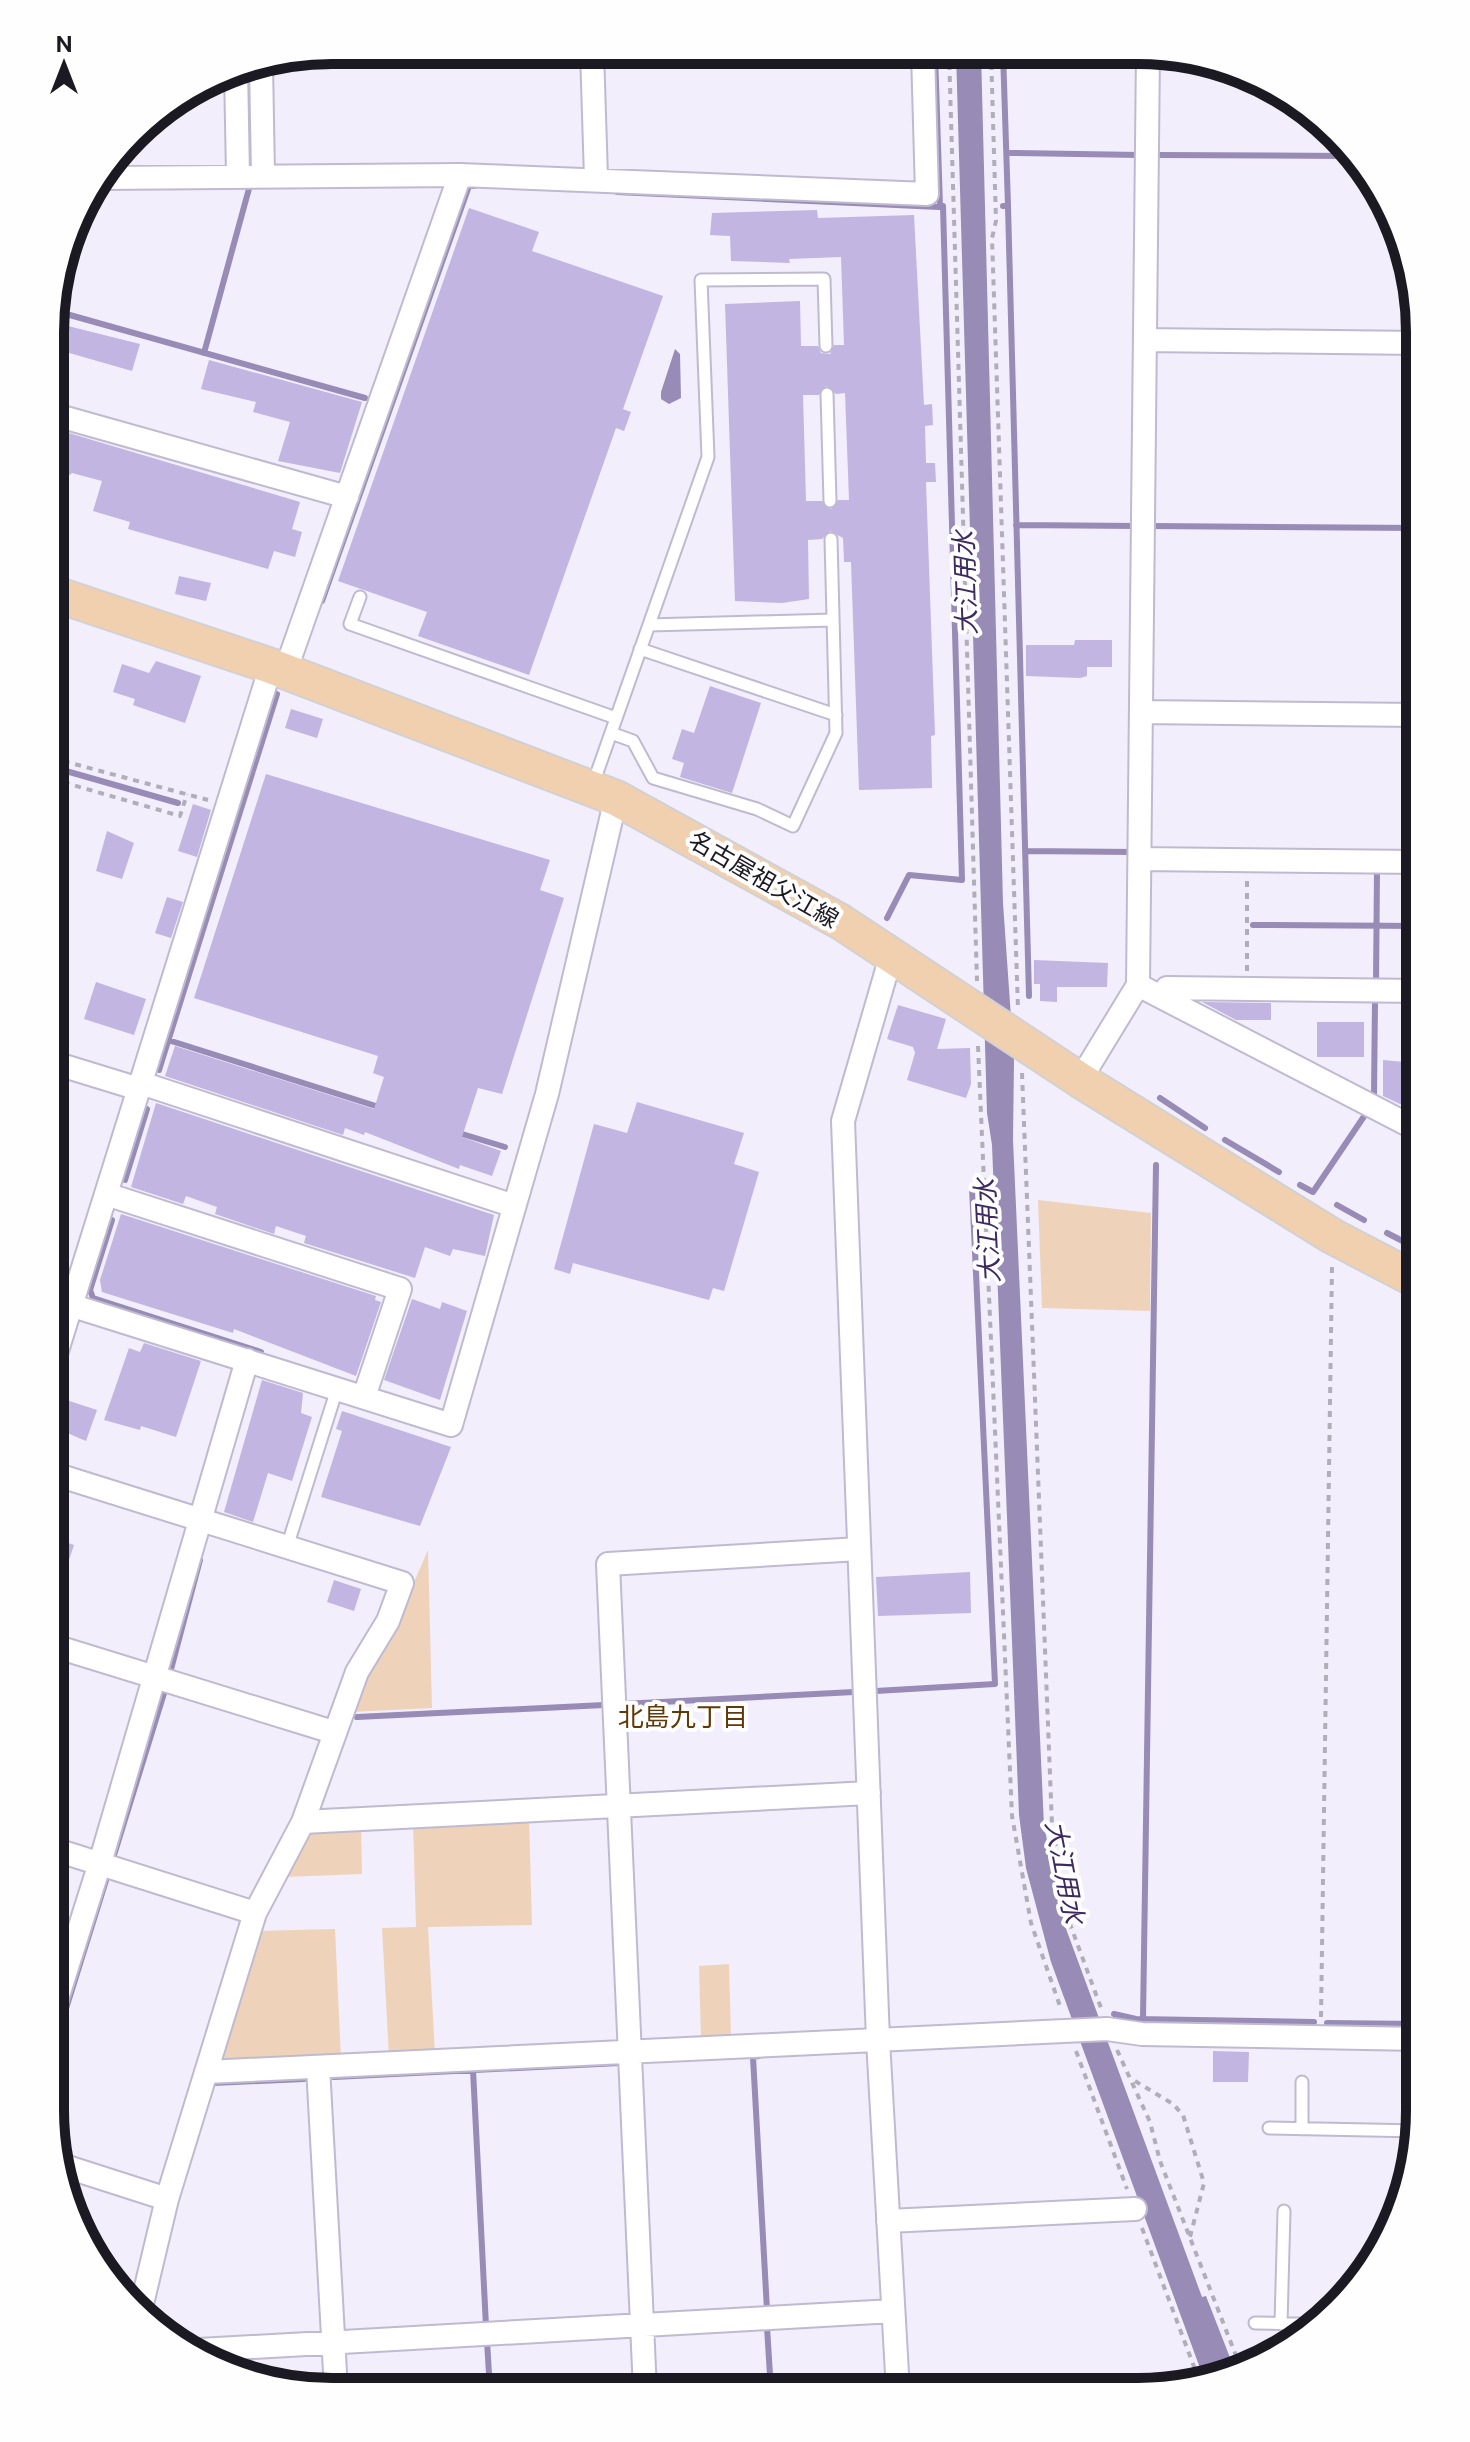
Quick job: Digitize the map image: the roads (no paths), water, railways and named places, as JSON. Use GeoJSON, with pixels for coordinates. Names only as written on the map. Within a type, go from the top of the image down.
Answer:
{"type":"FeatureCollection","features":[{"type":"Feature","properties":{"kind":"main road","name":"名古屋祖父江線"},"geometry":{"type":"LineString","coordinates":[[64,597],[278,669],[604,793],[774,884],[891,956],[1080,1080],[1332,1236],[1405,1274]]}},
{"type":"Feature","properties":{"kind":"street"},"geometry":{"type":"LineString","coordinates":[[113,178],[460,175],[596,178],[927,194],[923,64]]}},
{"type":"Feature","properties":{"kind":"street"},"geometry":{"type":"LineString","coordinates":[[592,65],[596,178]]}},
{"type":"Feature","properties":{"kind":"street"},"geometry":{"type":"LineString","coordinates":[[1080,1080],[1138,985],[1148,65]]}},
{"type":"Feature","properties":{"kind":"street"},"geometry":{"type":"LineString","coordinates":[[261,74],[263,175]]}},
{"type":"Feature","properties":{"kind":"street"},"geometry":{"type":"LineString","coordinates":[[236,82],[238,175]]}},
{"type":"Feature","properties":{"kind":"street"},"geometry":{"type":"LineString","coordinates":[[64,1295],[106,1194],[227,805],[347,497],[460,175]]}},
{"type":"Feature","properties":{"kind":"street"},"geometry":{"type":"LineString","coordinates":[[1145,340],[1406,343]]}},
{"type":"Feature","properties":{"kind":"street"},"geometry":{"type":"LineString","coordinates":[[64,417],[347,497]]}},
{"type":"Feature","properties":{"kind":"street"},"geometry":{"type":"LineString","coordinates":[[1141,712],[1406,715]]}},
{"type":"Feature","properties":{"kind":"street"},"geometry":{"type":"LineString","coordinates":[[64,1303],[451,1425],[547,1094],[604,793]]}},
{"type":"Feature","properties":{"kind":"street"},"geometry":{"type":"LineString","coordinates":[[1140,859],[1406,862]]}},
{"type":"Feature","properties":{"kind":"street"},"geometry":{"type":"LineString","coordinates":[[891,956],[843,1121],[878,2040],[897,2378]]}},
{"type":"Feature","properties":{"kind":"street"},"geometry":{"type":"LineString","coordinates":[[1138,985],[1406,1123]]}},
{"type":"Feature","properties":{"kind":"street"},"geometry":{"type":"LineString","coordinates":[[1163,997],[1167,988],[1406,991]]}},
{"type":"Feature","properties":{"kind":"street"},"geometry":{"type":"LineString","coordinates":[[64,1066],[140,1086],[514,1206]]}},
{"type":"Feature","properties":{"kind":"street"},"geometry":{"type":"LineString","coordinates":[[106,1194],[400,1289],[364,1397]]}},
{"type":"Feature","properties":{"kind":"street"},"geometry":{"type":"LineString","coordinates":[[64,1977],[247,1360]]}},
{"type":"Feature","properties":{"kind":"street"},"geometry":{"type":"LineString","coordinates":[[64,1477],[402,1583],[388,1621],[357,1672],[303,1822],[255,1913],[167,2199],[143,2299]]}},
{"type":"Feature","properties":{"kind":"street"},"geometry":{"type":"LineString","coordinates":[[644,2378],[608,1564],[859,1549]]}},
{"type":"Feature","properties":{"kind":"street"},"geometry":{"type":"LineString","coordinates":[[64,1649],[333,1732]]}},
{"type":"Feature","properties":{"kind":"street"},"geometry":{"type":"LineString","coordinates":[[303,1822],[869,1793]]}},
{"type":"Feature","properties":{"kind":"street"},"geometry":{"type":"LineString","coordinates":[[64,1852],[255,1913]]}},
{"type":"Feature","properties":{"kind":"street"},"geometry":{"type":"LineString","coordinates":[[206,2072],[1108,2029],[1142,2034],[1405,2039]]}},
{"type":"Feature","properties":{"kind":"street"},"geometry":{"type":"LineString","coordinates":[[318,2067],[335,2378]]}},
{"type":"Feature","properties":{"kind":"street"},"geometry":{"type":"LineString","coordinates":[[71,2168],[167,2199]]}},
{"type":"Feature","properties":{"kind":"street"},"geometry":{"type":"LineString","coordinates":[[888,2221],[1135,2209]]}},
{"type":"Feature","properties":{"kind":"street"},"geometry":{"type":"LineString","coordinates":[[212,2349],[893,2311]]}},
{"type":"Feature","properties":{"kind":"lane"},"geometry":{"type":"LineString","coordinates":[[604,793],[611,733],[708,457],[701,280],[824,279],[826,346]]}},
{"type":"Feature","properties":{"kind":"lane"},"geometry":{"type":"LineString","coordinates":[[827,394],[830,501]]}},
{"type":"Feature","properties":{"kind":"lane"},"geometry":{"type":"LineString","coordinates":[[611,733],[633,741],[653,778],[757,809],[793,826],[836,733],[831,539]]}},
{"type":"Feature","properties":{"kind":"lane"},"geometry":{"type":"LineString","coordinates":[[360,597],[350,624],[616,718]]}},
{"type":"Feature","properties":{"kind":"lane"},"geometry":{"type":"LineString","coordinates":[[649,625],[833,620]]}},
{"type":"Feature","properties":{"kind":"lane"},"geometry":{"type":"LineString","coordinates":[[640,649],[836,715]]}},
{"type":"Feature","properties":{"kind":"lane"},"geometry":{"type":"LineString","coordinates":[[287,1547],[337,1389]]}},
{"type":"Feature","properties":{"kind":"lane"},"geometry":{"type":"LineString","coordinates":[[1302,2082],[1302,2129]]}},
{"type":"Feature","properties":{"kind":"lane"},"geometry":{"type":"LineString","coordinates":[[1269,2128],[1405,2131]]}},
{"type":"Feature","properties":{"kind":"lane"},"geometry":{"type":"LineString","coordinates":[[1281,2324],[1284,2211]]}},
{"type":"Feature","properties":{"kind":"lane"},"geometry":{"type":"LineString","coordinates":[[1255,2323],[1299,2324]]}},
{"type":"Feature","properties":{"kind":"waterway"},"geometry":{"type":"LineString","coordinates":[[935,64],[940,207]]}},
{"type":"Feature","properties":{"kind":"waterway"},"geometry":{"type":"LineString","coordinates":[[1003,64],[1008,206]]}},
{"type":"Feature","properties":{"kind":"waterway"},"geometry":{"type":"LineString","coordinates":[[249,77],[251,165]]}},
{"type":"Feature","properties":{"kind":"waterway"},"geometry":{"type":"LineString","coordinates":[[1011,153],[1140,155]]}},
{"type":"Feature","properties":{"kind":"waterway"},"geometry":{"type":"LineString","coordinates":[[1156,155],[1339,156]]}},
{"type":"Feature","properties":{"kind":"waterway"},"geometry":{"type":"LineString","coordinates":[[204,353],[250,185]]}},
{"type":"Feature","properties":{"kind":"waterway"},"geometry":{"type":"LineString","coordinates":[[322,601],[469,186],[474,186]]}},
{"type":"Feature","properties":{"kind":"waterway"},"geometry":{"type":"LineString","coordinates":[[617,192],[939,207]]}},
{"type":"Feature","properties":{"kind":"waterway","name":"大江用水"},"geometry":{"type":"LineString","coordinates":[[887,918],[909,875],[962,880],[943,206]]}},
{"type":"Feature","properties":{"kind":"waterway"},"geometry":{"type":"LineString","coordinates":[[1003,206],[1008,206],[1029,996]]}},
{"type":"Feature","properties":{"kind":"waterway"},"geometry":{"type":"LineString","coordinates":[[65,314],[365,398]]}},
{"type":"Feature","properties":{"kind":"waterway"},"geometry":{"type":"LineString","coordinates":[[1016,525],[1137,526]]}},
{"type":"Feature","properties":{"kind":"waterway"},"geometry":{"type":"LineString","coordinates":[[1151,526],[1406,528]]}},
{"type":"Feature","properties":{"kind":"waterway"},"geometry":{"type":"LineString","coordinates":[[159,1070],[277,694]]}},
{"type":"Feature","properties":{"kind":"waterway"},"geometry":{"type":"LineString","coordinates":[[64,770],[178,803]]}},
{"type":"Feature","properties":{"kind":"waterway"},"geometry":{"type":"LineString","coordinates":[[1025,851],[1133,852]]}},
{"type":"Feature","properties":{"kind":"waterway"},"geometry":{"type":"LineString","coordinates":[[1376,983],[1377,870]]}},
{"type":"Feature","properties":{"kind":"waterway"},"geometry":{"type":"LineString","coordinates":[[1253,925],[1406,926]]}},
{"type":"Feature","properties":{"kind":"waterway"},"geometry":{"type":"LineString","coordinates":[[1374,1097],[1375,1000]]}},
{"type":"Feature","properties":{"kind":"waterway"},"geometry":{"type":"LineString","coordinates":[[168,1040],[379,1107]]}},
{"type":"Feature","properties":{"kind":"waterway"},"geometry":{"type":"LineString","coordinates":[[1160,1098],[1205,1128]]}},
{"type":"Feature","properties":{"kind":"waterway"},"geometry":{"type":"LineString","coordinates":[[125,1180],[147,1109]]}},
{"type":"Feature","properties":{"kind":"waterway"},"geometry":{"type":"LineString","coordinates":[[1300,1185],[1313,1192],[1367,1112]]}},
{"type":"Feature","properties":{"kind":"waterway"},"geometry":{"type":"LineString","coordinates":[[459,1133],[505,1147]]}},
{"type":"Feature","properties":{"kind":"waterway"},"geometry":{"type":"LineString","coordinates":[[1225,1140],[1279,1172]]}},
{"type":"Feature","properties":{"kind":"waterway"},"geometry":{"type":"LineString","coordinates":[[1143,2019],[1156,1165]]}},
{"type":"Feature","properties":{"kind":"waterway","name":"大江用水"},"geometry":{"type":"LineString","coordinates":[[876,1691],[995,1684],[972,1187]]}},
{"type":"Feature","properties":{"kind":"waterway"},"geometry":{"type":"LineString","coordinates":[[1337,1205],[1364,1220]]}},
{"type":"Feature","properties":{"kind":"waterway"},"geometry":{"type":"LineString","coordinates":[[112,1220],[90,1290],[93,1298],[261,1352]]}},
{"type":"Feature","properties":{"kind":"waterway"},"geometry":{"type":"LineString","coordinates":[[1387,1233],[1405,1243]]}},
{"type":"Feature","properties":{"kind":"waterway"},"geometry":{"type":"LineString","coordinates":[[170,1673],[200,1560]]}},
{"type":"Feature","properties":{"kind":"waterway"},"geometry":{"type":"LineString","coordinates":[[114,1855],[165,1690]]}},
{"type":"Feature","properties":{"kind":"waterway"},"geometry":{"type":"LineString","coordinates":[[622,1704],[854,1692]]}},
{"type":"Feature","properties":{"kind":"waterway"},"geometry":{"type":"LineString","coordinates":[[357,1717],[604,1705]]}},
{"type":"Feature","properties":{"kind":"waterway"},"geometry":{"type":"LineString","coordinates":[[64,2015],[108,1874]]}},
{"type":"Feature","properties":{"kind":"waterway"},"geometry":{"type":"LineString","coordinates":[[1114,2014],[1136,2019],[1314,2022]]}},
{"type":"Feature","properties":{"kind":"waterway"},"geometry":{"type":"LineString","coordinates":[[1327,2023],[1405,2024]]}},
{"type":"Feature","properties":{"kind":"waterway"},"geometry":{"type":"LineString","coordinates":[[759,2056],[753,2057],[767,2310]]}},
{"type":"Feature","properties":{"kind":"waterway"},"geometry":{"type":"LineString","coordinates":[[334,2077],[619,2063]]}},
{"type":"Feature","properties":{"kind":"waterway"},"geometry":{"type":"LineString","coordinates":[[473,2070],[486,2326]]}},
{"type":"Feature","properties":{"kind":"waterway"},"geometry":{"type":"LineString","coordinates":[[213,2083],[304,2079]]}},
{"type":"Feature","properties":{"kind":"waterway"},"geometry":{"type":"LineString","coordinates":[[767,2327],[770,2378]]}},
{"type":"Feature","properties":{"kind":"waterway"},"geometry":{"type":"LineString","coordinates":[[487,2341],[489,2378]]}},
{"type":"Feature","properties":{"kind":"district","name":"北島九丁目"},"geometry":{"type":"Point","coordinates":[683,1716]}}]}
